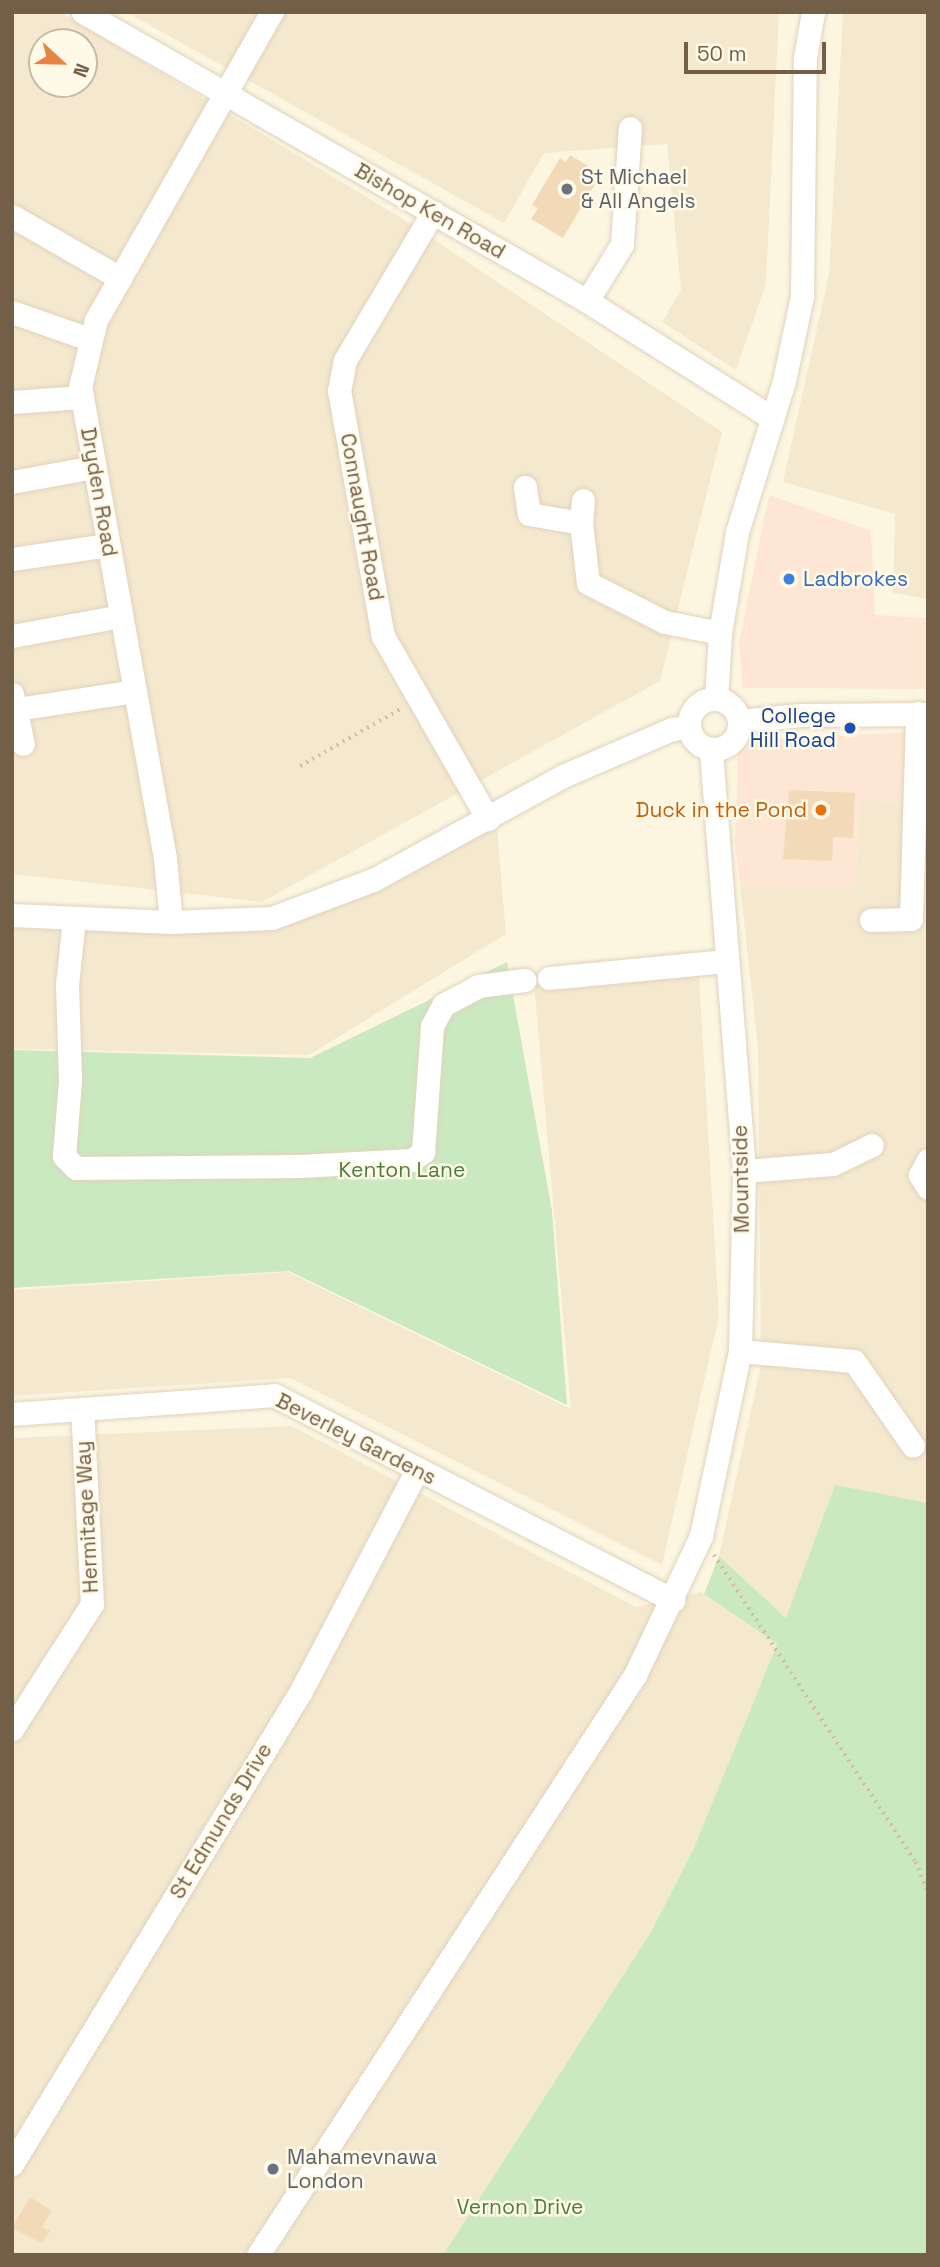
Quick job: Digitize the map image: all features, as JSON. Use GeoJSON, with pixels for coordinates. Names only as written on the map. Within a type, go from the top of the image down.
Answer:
{"type":"FeatureCollection","features":[{"type":"Feature","properties":{"kind":"street","name":"Bishop Ken Road"},"geometry":{"type":"LineString","coordinates":[[83,12],[587,300],[772,418]]}},
{"type":"Feature","properties":{"kind":"street","name":"Dryden Road"},"geometry":{"type":"LineString","coordinates":[[171,922],[164,858],[82,397],[89,339],[120,278],[272,12]]}},
{"type":"Feature","properties":{"kind":"street"},"geometry":{"type":"LineString","coordinates":[[716,699],[720,633],[737,532],[772,418],[802,296],[806,58],[813,12]]}},
{"type":"Feature","properties":{"kind":"street"},"geometry":{"type":"LineString","coordinates":[[587,300],[622,244],[630,128]]}},
{"type":"Feature","properties":{"kind":"street"},"geometry":{"type":"LineString","coordinates":[[14,207],[120,278]]}},
{"type":"Feature","properties":{"kind":"street","name":"Connaught Road"},"geometry":{"type":"LineString","coordinates":[[433,212],[345,359],[339,390],[383,636],[488,819]]}},
{"type":"Feature","properties":{"kind":"street"},"geometry":{"type":"LineString","coordinates":[[12,312],[89,339]]}},
{"type":"Feature","properties":{"kind":"street"},"geometry":{"type":"LineString","coordinates":[[12,402],[82,397]]}},
{"type":"Feature","properties":{"kind":"street"},"geometry":{"type":"LineString","coordinates":[[12,482],[94,467]]}},
{"type":"Feature","properties":{"kind":"street"},"geometry":{"type":"LineString","coordinates":[[525,487],[529,514],[582,512],[588,583],[665,622],[720,633]]}},
{"type":"Feature","properties":{"kind":"street"},"geometry":{"type":"LineString","coordinates":[[12,559],[108,545]]}},
{"type":"Feature","properties":{"kind":"street"},"geometry":{"type":"LineString","coordinates":[[12,636],[121,615]]}},
{"type":"Feature","properties":{"kind":"street"},"geometry":{"type":"LineString","coordinates":[[23,744],[15,702],[135,691]]}},
{"type":"Feature","properties":{"kind":"street"},"geometry":{"type":"LineString","coordinates":[[716,699],[734,708],[739,721],[732,742],[710,749],[696,742],[689,727],[696,706],[716,699]]}},
{"type":"Feature","properties":{"kind":"street"},"geometry":{"type":"LineString","coordinates":[[739,721],[801,715],[922,714],[911,919],[870,920]]}},
{"type":"Feature","properties":{"kind":"street"},"geometry":{"type":"LineString","coordinates":[[12,915],[171,922],[272,918],[375,879],[563,776],[672,729],[689,727]]}},
{"type":"Feature","properties":{"kind":"street","name":"Mountside"},"geometry":{"type":"LineString","coordinates":[[673,1600],[701,1536],[740,1351],[744,1171],[710,749]]}},
{"type":"Feature","properties":{"kind":"street"},"geometry":{"type":"LineString","coordinates":[[74,918],[67,985],[70,1081],[64,1156],[76,1168],[300,1166],[412,1160],[423,1152],[432,1026],[443,1005],[478,986],[525,980]]}},
{"type":"Feature","properties":{"kind":"street"},"geometry":{"type":"LineString","coordinates":[[548,978],[727,961]]}},
{"type":"Feature","properties":{"kind":"street"},"geometry":{"type":"LineString","coordinates":[[744,1171],[833,1164],[872,1145]]}},
{"type":"Feature","properties":{"kind":"street"},"geometry":{"type":"LineString","coordinates":[[740,1351],[854,1361],[914,1446]]}},
{"type":"Feature","properties":{"kind":"street","name":"Beverley Gardens"},"geometry":{"type":"LineString","coordinates":[[12,1414],[274,1395],[673,1600]]}},
{"type":"Feature","properties":{"kind":"street","name":"Hermitage Way"},"geometry":{"type":"LineString","coordinates":[[12,1729],[92,1604],[82,1409]]}},
{"type":"Feature","properties":{"kind":"street","name":"St Edmunds Drive"},"geometry":{"type":"LineString","coordinates":[[12,2164],[301,1691],[417,1470]]}},
{"type":"Feature","properties":{"kind":"street"},"geometry":{"type":"LineString","coordinates":[[258,2255],[554,1805],[635,1675],[673,1600]]}},
{"type":"Feature","properties":{"kind":"path"},"geometry":{"type":"LineString","coordinates":[[300,766],[419,699]]}},
{"type":"Feature","properties":{"kind":"path"},"geometry":{"type":"LineString","coordinates":[[701,1536],[777,1644],[916,1862],[928,1892]]}},
{"type":"Feature","properties":{"kind":"shaded area"},"geometry":{"type":"Polygon","coordinates":[[[12,12],[60,12],[87,28],[28,28],[28,98],[98,98],[98,35],[408,222],[722,432],[660,681],[262,902],[12,874],[12,12]]]}},
{"type":"Feature","properties":{"kind":"shaded area"},"geometry":{"type":"Polygon","coordinates":[[[126,12],[779,12],[766,284],[736,370],[662,322],[681,290],[667,144],[544,153],[504,223],[126,12]]]}},
{"type":"Feature","properties":{"kind":"shaded area"},"geometry":{"type":"Polygon","coordinates":[[[843,12],[928,12],[928,599],[893,593],[895,514],[783,482],[829,274],[843,12]]]}},
{"type":"Feature","properties":{"kind":"shaded area"},"geometry":{"type":"Polygon","coordinates":[[[769,495],[871,531],[875,615],[928,618],[928,689],[743,688],[739,643],[769,495]]]}},
{"type":"Feature","properties":{"kind":"shaded area"},"geometry":{"type":"Polygon","coordinates":[[[906,732],[904,802],[859,801],[855,888],[740,885],[735,841],[738,754],[753,740],[906,732]]]}},
{"type":"Feature","properties":{"kind":"shaded area"},"geometry":{"type":"Polygon","coordinates":[[[906,748],[928,751],[928,1503],[835,1486],[787,1619],[719,1556],[761,1365],[758,1047],[740,885],[855,888],[859,800],[904,802],[906,748]]]}},
{"type":"Feature","properties":{"kind":"shaded area"},"geometry":{"type":"Polygon","coordinates":[[[497,828],[506,934],[309,1055],[12,1049],[12,929],[281,923],[497,828]]]}},
{"type":"Feature","properties":{"kind":"shaded area"},"geometry":{"type":"Polygon","coordinates":[[[699,975],[719,1316],[662,1565],[290,1378],[12,1396],[12,1290],[288,1272],[571,1409],[534,984],[699,975]]]}},
{"type":"Feature","properties":{"kind":"shaded area"},"geometry":{"type":"Polygon","coordinates":[[[292,1426],[636,1607],[701,1592],[777,1644],[693,1850],[651,1932],[443,2255],[12,2255],[12,1438],[292,1426]]]}},
{"type":"Feature","properties":{"kind":"green space","name":"Kenton Lane"},"geometry":{"type":"Polygon","coordinates":[[[507,962],[552,1211],[567,1405],[289,1271],[12,1288],[12,1050],[310,1058],[507,962]]]}},
{"type":"Feature","properties":{"kind":"green space","name":"Vernon Drive"},"geometry":{"type":"Polygon","coordinates":[[[835,1485],[928,1503],[928,2255],[443,2255],[651,1932],[693,1850],[777,1644],[704,1594],[719,1556],[786,1618],[835,1485]]]}},
{"type":"Feature","properties":{"kind":"building","name":"St Michael & All Angels"},"geometry":{"type":"Polygon","coordinates":[[[570,155],[601,174],[563,238],[531,219],[538,208],[532,205],[560,158],[566,162],[570,155]]]}},
{"type":"Feature","properties":{"kind":"building","name":"Duck in the Pond"},"geometry":{"type":"Polygon","coordinates":[[[789,790],[855,793],[853,838],[833,837],[832,861],[783,859],[789,790]]]}},
{"type":"Feature","properties":{"kind":"building"},"geometry":{"type":"Polygon","coordinates":[[[30,2197],[52,2211],[42,2227],[50,2231],[42,2243],[12,2228],[30,2197]]]}},
{"type":"Feature","properties":{"kind":"place","name":"St Michael & All Angels"},"geometry":{"type":"Point","coordinates":[567,189]}},
{"type":"Feature","properties":{"kind":"place","name":"Ladbrokes"},"geometry":{"type":"Point","coordinates":[789,579]}},
{"type":"Feature","properties":{"kind":"place","name":"College Hill Road"},"geometry":{"type":"Point","coordinates":[850,728]}},
{"type":"Feature","properties":{"kind":"place","name":"Duck in the Pond"},"geometry":{"type":"Point","coordinates":[821,810]}},
{"type":"Feature","properties":{"kind":"place","name":"Mahamevnawa London"},"geometry":{"type":"Point","coordinates":[273,2169]}}]}
